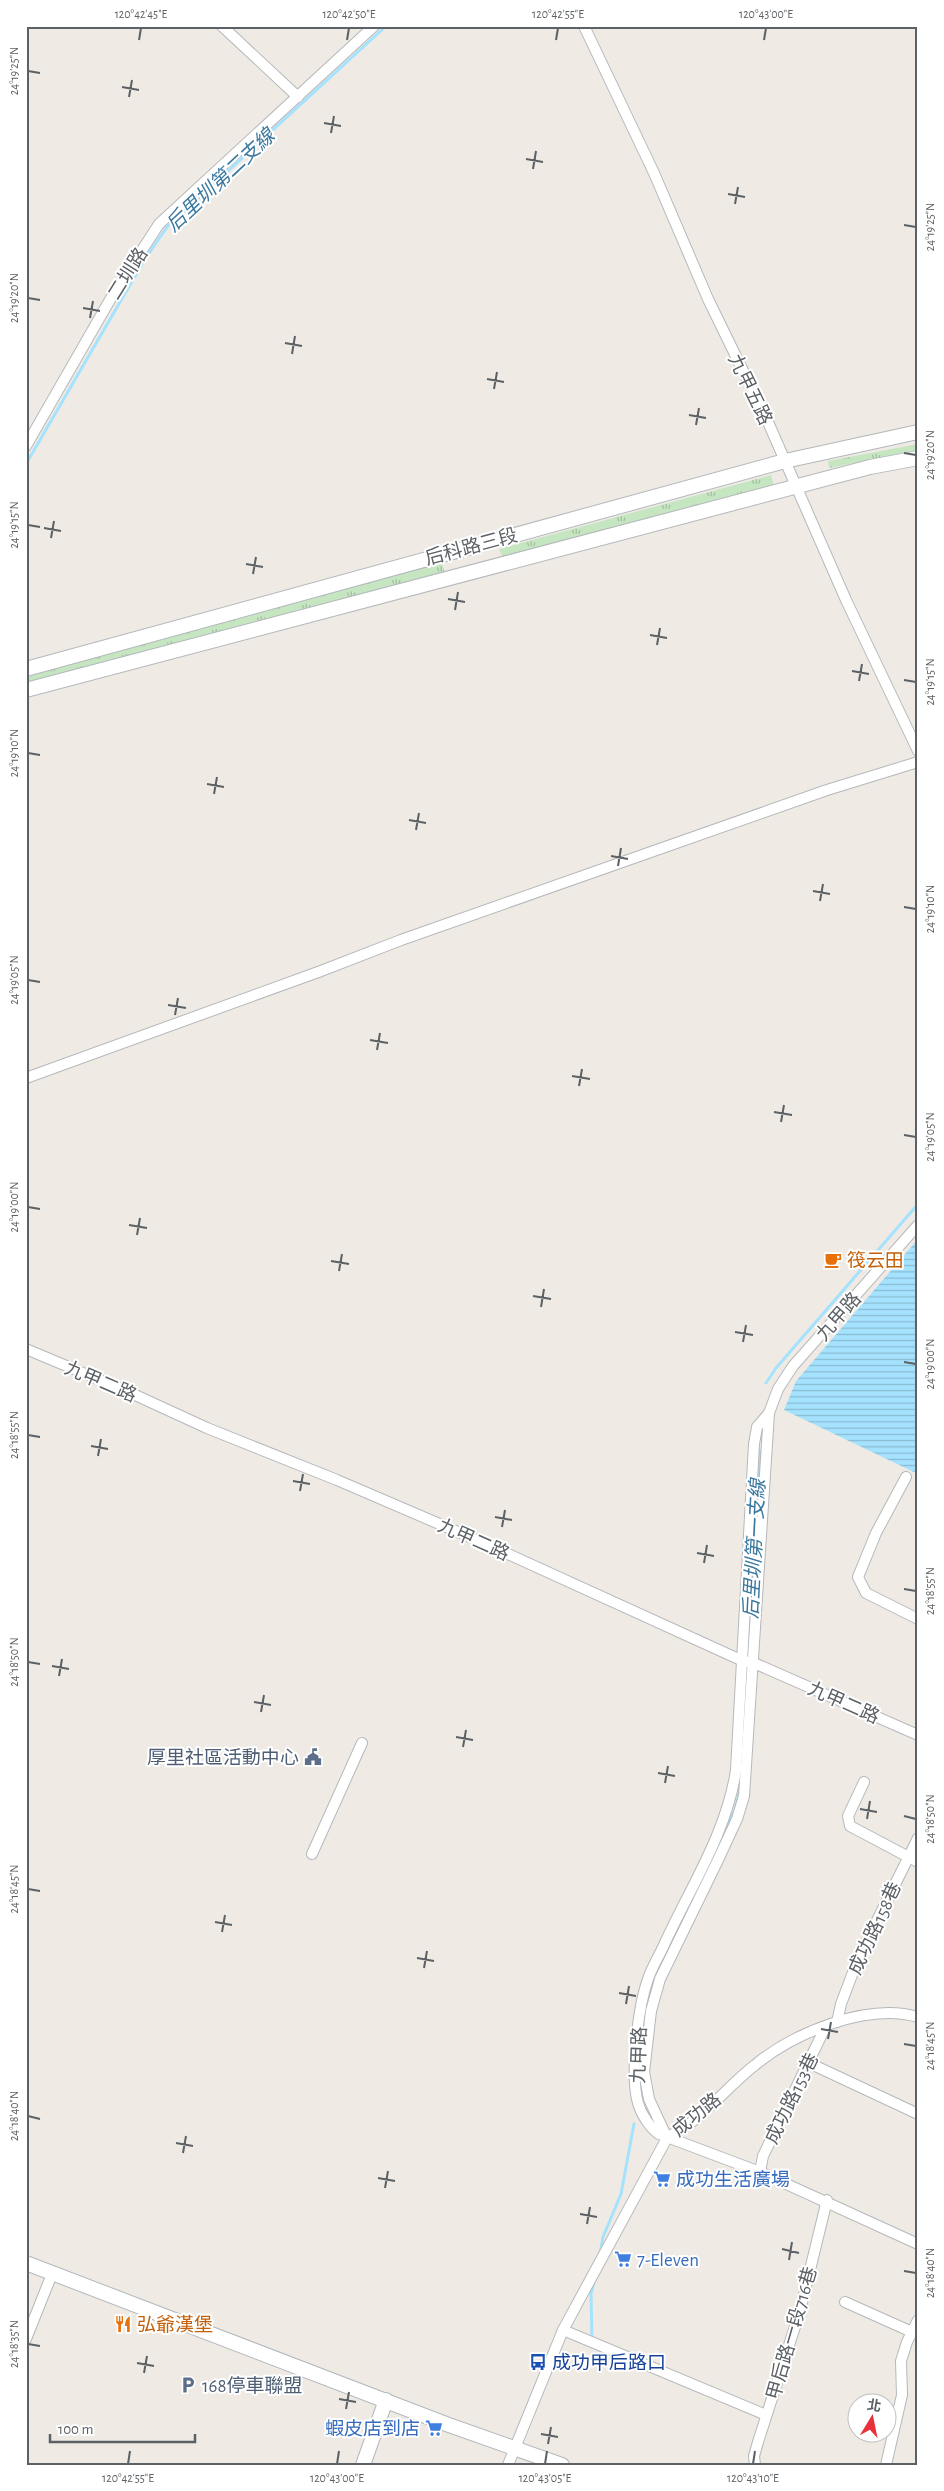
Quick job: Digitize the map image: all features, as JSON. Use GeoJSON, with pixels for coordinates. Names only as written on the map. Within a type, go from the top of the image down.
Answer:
{"type":"FeatureCollection","features":[{"type":"Feature","properties":{"kind":"street"},"geometry":{"type":"LineString","coordinates":[[222,26],[298,97]]}},
{"type":"Feature","properties":{"kind":"street","name":"二圳路"},"geometry":{"type":"LineString","coordinates":[[26,446],[111,298],[159,224],[374,26]]}},
{"type":"Feature","properties":{"kind":"street","name":"九甲五路"},"geometry":{"type":"LineString","coordinates":[[584,26],[654,173],[708,299],[785,460],[918,751]]}},
{"type":"Feature","properties":{"kind":"street","name":"后科路三段"},"geometry":{"type":"LineString","coordinates":[[26,669],[785,460],[918,432]]}},
{"type":"Feature","properties":{"kind":"street","name":"后科路三段"},"geometry":{"type":"LineString","coordinates":[[26,690],[870,467],[918,458]]}},
{"type":"Feature","properties":{"kind":"street"},"geometry":{"type":"LineString","coordinates":[[26,1078],[419,933],[828,790],[918,762]]}},
{"type":"Feature","properties":{"kind":"street","name":"九甲路"},"geometry":{"type":"LineString","coordinates":[[667,2138],[653,2130],[638,2104],[635,2074],[641,2009],[648,1979],[728,1810],[736,1770],[754,1444],[758,1427],[768,1413],[778,1389],[793,1366],[918,1226]]}},
{"type":"Feature","properties":{"kind":"street","name":"九甲二路"},"geometry":{"type":"LineString","coordinates":[[26,1349],[133,1394],[207,1428],[337,1480],[486,1544],[743,1661],[754,1663],[918,1736]]}},
{"type":"Feature","properties":{"kind":"street","name":"九甲路"},"geometry":{"type":"LineString","coordinates":[[667,2138],[649,2099],[644,2072],[651,2010],[663,1973],[737,1819],[744,1796],[754,1663],[768,1413]]}},
{"type":"Feature","properties":{"kind":"street"},"geometry":{"type":"LineString","coordinates":[[906,1476],[876,1533],[858,1577],[866,1593],[918,1619]]}},
{"type":"Feature","properties":{"kind":"street"},"geometry":{"type":"LineString","coordinates":[[312,1854],[362,1744]]}},
{"type":"Feature","properties":{"kind":"street"},"geometry":{"type":"LineString","coordinates":[[864,1782],[848,1816],[850,1826],[918,1862]]}},
{"type":"Feature","properties":{"kind":"street","name":"成功路158巷"},"geometry":{"type":"LineString","coordinates":[[837,2022],[841,2004],[858,1959],[918,1838]]}},
{"type":"Feature","properties":{"kind":"street","name":"成功路"},"geometry":{"type":"LineString","coordinates":[[508,2465],[563,2330],[667,2138],[693,2121],[756,2064],[780,2048],[837,2022],[884,2013],[903,2013],[918,2017]]}},
{"type":"Feature","properties":{"kind":"street","name":"成功路153巷"},"geometry":{"type":"LineString","coordinates":[[760,2172],[763,2156],[826,2026]]}},
{"type":"Feature","properties":{"kind":"street"},"geometry":{"type":"LineString","coordinates":[[809,2063],[918,2114]]}},
{"type":"Feature","properties":{"kind":"street"},"geometry":{"type":"LineString","coordinates":[[667,2138],[760,2172],[827,2200],[918,2244]]}},
{"type":"Feature","properties":{"kind":"street","name":"甲后路一段716巷"},"geometry":{"type":"LineString","coordinates":[[755,2465],[754,2456],[800,2311],[827,2200]]}},
{"type":"Feature","properties":{"kind":"street"},"geometry":{"type":"LineString","coordinates":[[26,2263],[446,2424],[562,2465]]}},
{"type":"Feature","properties":{"kind":"street"},"geometry":{"type":"LineString","coordinates":[[26,2339],[52,2274]]}},
{"type":"Feature","properties":{"kind":"street"},"geometry":{"type":"LineString","coordinates":[[845,2302],[912,2332]]}},
{"type":"Feature","properties":{"kind":"street"},"geometry":{"type":"LineString","coordinates":[[886,2465],[902,2395],[902,2361],[918,2320]]}},
{"type":"Feature","properties":{"kind":"street"},"geometry":{"type":"LineString","coordinates":[[563,2330],[766,2415]]}},
{"type":"Feature","properties":{"kind":"street"},"geometry":{"type":"LineString","coordinates":[[363,2465],[386,2400]]}},
{"type":"Feature","properties":{"kind":"green space"},"geometry":{"type":"Polygon","coordinates":[[[918,444],[918,450],[829,468],[828,461],[918,444]]]}},
{"type":"Feature","properties":{"kind":"green space"},"geometry":{"type":"Polygon","coordinates":[[[771,475],[774,486],[503,558],[499,549],[771,475]]]}},
{"type":"Feature","properties":{"kind":"green space"},"geometry":{"type":"Polygon","coordinates":[[[441,561],[446,575],[26,683],[26,674],[441,561]]]}},
{"type":"Feature","properties":{"kind":"water"},"geometry":{"type":"Polygon","coordinates":[[[918,1239],[918,1474],[784,1410],[796,1381],[918,1239]]]}},
{"type":"Feature","properties":{"kind":"waterway","name":"后里圳第二支線"},"geometry":{"type":"LineString","coordinates":[[26,464],[145,259],[167,227],[386,26]]}},
{"type":"Feature","properties":{"kind":"waterway","name":"后里圳第一支線"},"geometry":{"type":"LineString","coordinates":[[766,1383],[776,1368],[918,1204]]}},
{"type":"Feature","properties":{"kind":"waterway","name":"后里圳第一支線"},"geometry":{"type":"LineString","coordinates":[[749,1646],[760,1451]]}},
{"type":"Feature","properties":{"kind":"waterway","name":"后里圳第一支線"},"geometry":{"type":"LineString","coordinates":[[736,1806],[740,1790]]}},
{"type":"Feature","properties":{"kind":"waterway","name":"后里圳第一支線"},"geometry":{"type":"LineString","coordinates":[[714,1854],[734,1812]]}},
{"type":"Feature","properties":{"kind":"waterway","name":"后里圳第一支線"},"geometry":{"type":"LineString","coordinates":[[665,1955],[690,1904]]}},
{"type":"Feature","properties":{"kind":"waterway","name":"后里圳第一支線"},"geometry":{"type":"LineString","coordinates":[[648,2003],[662,1963]]}},
{"type":"Feature","properties":{"kind":"waterway","name":"后里圳第一支線"},"geometry":{"type":"LineString","coordinates":[[600,2254],[603,2237],[621,2194],[634,2124]]}},
{"type":"Feature","properties":{"kind":"waterway","name":"后里圳第一支線"},"geometry":{"type":"LineString","coordinates":[[592,2339],[591,2294],[594,2282]]}},
{"type":"Feature","properties":{"kind":"place","name":"筏云田"},"geometry":{"type":"Point","coordinates":[833,1260]}},
{"type":"Feature","properties":{"kind":"place","name":"厚里社區活動中心"},"geometry":{"type":"Point","coordinates":[313,1757]}},
{"type":"Feature","properties":{"kind":"place","name":"成功生活廣場"},"geometry":{"type":"Point","coordinates":[662,2179]}},
{"type":"Feature","properties":{"kind":"place","name":"7-Eleven"},"geometry":{"type":"Point","coordinates":[623,2259]}},
{"type":"Feature","properties":{"kind":"place","name":"弘爺漢堡"},"geometry":{"type":"Point","coordinates":[123,2324]}},
{"type":"Feature","properties":{"kind":"place","name":"成功甲后路口"},"geometry":{"type":"Point","coordinates":[538,2362]}},
{"type":"Feature","properties":{"kind":"place","name":"168停車聯盟"},"geometry":{"type":"Point","coordinates":[188,2385]}},
{"type":"Feature","properties":{"kind":"place","name":"蝦皮店到店"},"geometry":{"type":"Point","coordinates":[434,2428]}}]}
